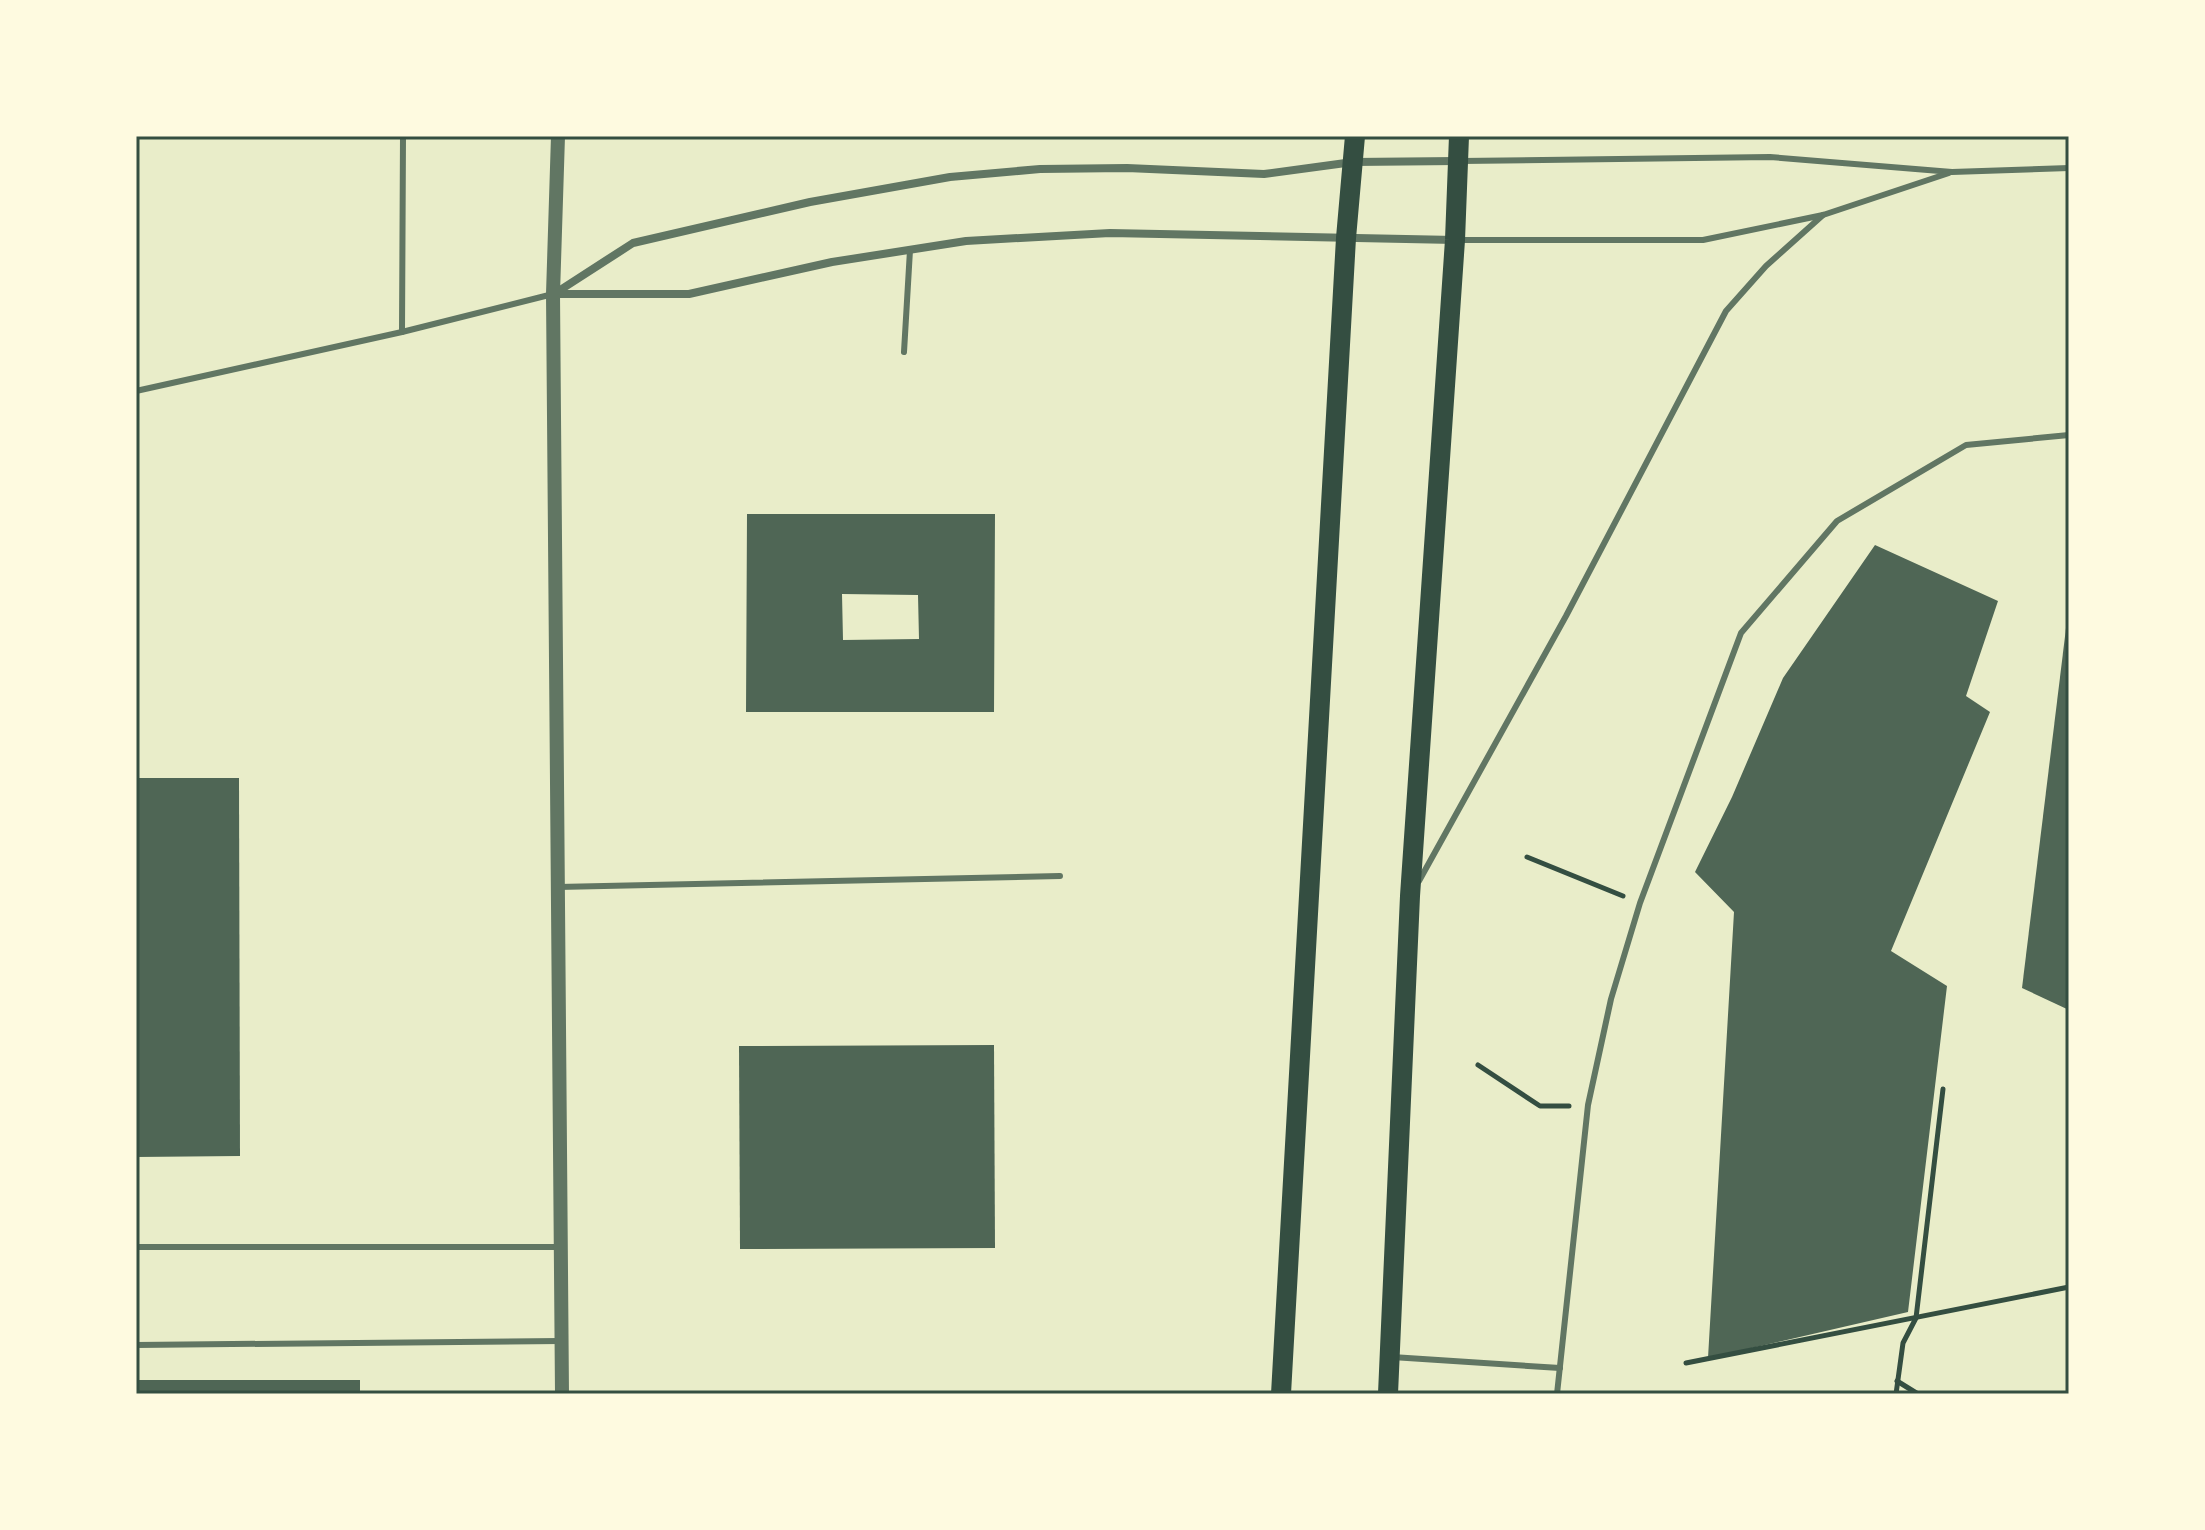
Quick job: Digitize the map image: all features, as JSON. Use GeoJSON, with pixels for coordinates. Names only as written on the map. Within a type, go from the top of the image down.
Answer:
{"type":"FeatureCollection","features":[{"type":"Feature","properties":{"kind":"main road"},"geometry":{"type":"LineString","coordinates":[[1281,1394],[1346,238],[1355,136]]}},
{"type":"Feature","properties":{"kind":"main road"},"geometry":{"type":"LineString","coordinates":[[1388,1394],[1410,896],[1455,240],[1459,136]]}},
{"type":"Feature","properties":{"kind":"street"},"geometry":{"type":"LineString","coordinates":[[558,136],[553,294],[562,1394]]}},
{"type":"Feature","properties":{"kind":"street"},"geometry":{"type":"LineString","coordinates":[[553,294],[633,243],[810,202],[950,177],[1040,169],[1127,168],[1264,174],[1353,162],[1458,161]]}},
{"type":"Feature","properties":{"kind":"street"},"geometry":{"type":"LineString","coordinates":[[553,294],[689,294],[832,262],[966,241],[1110,233],[1455,240]]}},
{"type":"Feature","properties":{"kind":"lane"},"geometry":{"type":"LineString","coordinates":[[402,332],[403,136]]}},
{"type":"Feature","properties":{"kind":"lane"},"geometry":{"type":"LineString","coordinates":[[1458,161],[1770,157],[1952,172],[2069,168]]}},
{"type":"Feature","properties":{"kind":"lane"},"geometry":{"type":"LineString","coordinates":[[1455,240],[1703,240],[1823,215],[1952,172]]}},
{"type":"Feature","properties":{"kind":"lane"},"geometry":{"type":"LineString","coordinates":[[1410,896],[1566,616],[1726,311],[1766,266],[1823,215]]}},
{"type":"Feature","properties":{"kind":"lane"},"geometry":{"type":"LineString","coordinates":[[904,352],[910,250]]}},
{"type":"Feature","properties":{"kind":"lane"},"geometry":{"type":"LineString","coordinates":[[136,391],[402,332],[553,294]]}},
{"type":"Feature","properties":{"kind":"lane"},"geometry":{"type":"LineString","coordinates":[[1557,1394],[1588,1105],[1611,999],[1640,903],[1741,633],[1837,521],[1966,445],[2069,435]]}},
{"type":"Feature","properties":{"kind":"lane"},"geometry":{"type":"LineString","coordinates":[[558,887],[1060,876]]}},
{"type":"Feature","properties":{"kind":"lane"},"geometry":{"type":"LineString","coordinates":[[136,1247],[562,1247]]}},
{"type":"Feature","properties":{"kind":"lane"},"geometry":{"type":"LineString","coordinates":[[136,1345],[560,1341]]}},
{"type":"Feature","properties":{"kind":"lane"},"geometry":{"type":"LineString","coordinates":[[1390,1357],[1560,1368]]}},
{"type":"Feature","properties":{"kind":"path"},"geometry":{"type":"LineString","coordinates":[[1527,857],[1640,903]]}},
{"type":"Feature","properties":{"kind":"path"},"geometry":{"type":"LineString","coordinates":[[1478,1065],[1540,1106],[1588,1105]]}},
{"type":"Feature","properties":{"kind":"path"},"geometry":{"type":"LineString","coordinates":[[1896,1394],[1903,1343],[1916,1318],[1943,1089]]}},
{"type":"Feature","properties":{"kind":"path"},"geometry":{"type":"LineString","coordinates":[[1686,1363],[2069,1287]]}},
{"type":"Feature","properties":{"kind":"path"},"geometry":{"type":"LineString","coordinates":[[1897,1381],[1918,1394]]}},
{"type":"Feature","properties":{"kind":"building"},"geometry":{"type":"Polygon","coordinates":[[[747,514],[995,514],[994,712],[746,712],[747,514]],[[842,594],[843,640],[919,639],[918,595],[842,594]]]}},
{"type":"Feature","properties":{"kind":"building"},"geometry":{"type":"Polygon","coordinates":[[[1875,545],[1998,601],[1966,696],[1990,712],[1891,951],[1947,986],[1908,1312],[1708,1358],[1734,912],[1695,872],[1732,797],[1783,678],[1875,545]]]}},
{"type":"Feature","properties":{"kind":"building"},"geometry":{"type":"Polygon","coordinates":[[[2069,620],[2069,1010],[2022,988],[2069,620]]]}},
{"type":"Feature","properties":{"kind":"building"},"geometry":{"type":"Polygon","coordinates":[[[136,778],[239,778],[240,1156],[136,1157],[136,778]]]}},
{"type":"Feature","properties":{"kind":"building"},"geometry":{"type":"Polygon","coordinates":[[[994,1045],[995,1248],[740,1249],[739,1046],[994,1045]]]}},
{"type":"Feature","properties":{"kind":"building"},"geometry":{"type":"Polygon","coordinates":[[[136,1380],[360,1380],[360,1394],[136,1394],[136,1380]]]}}]}
